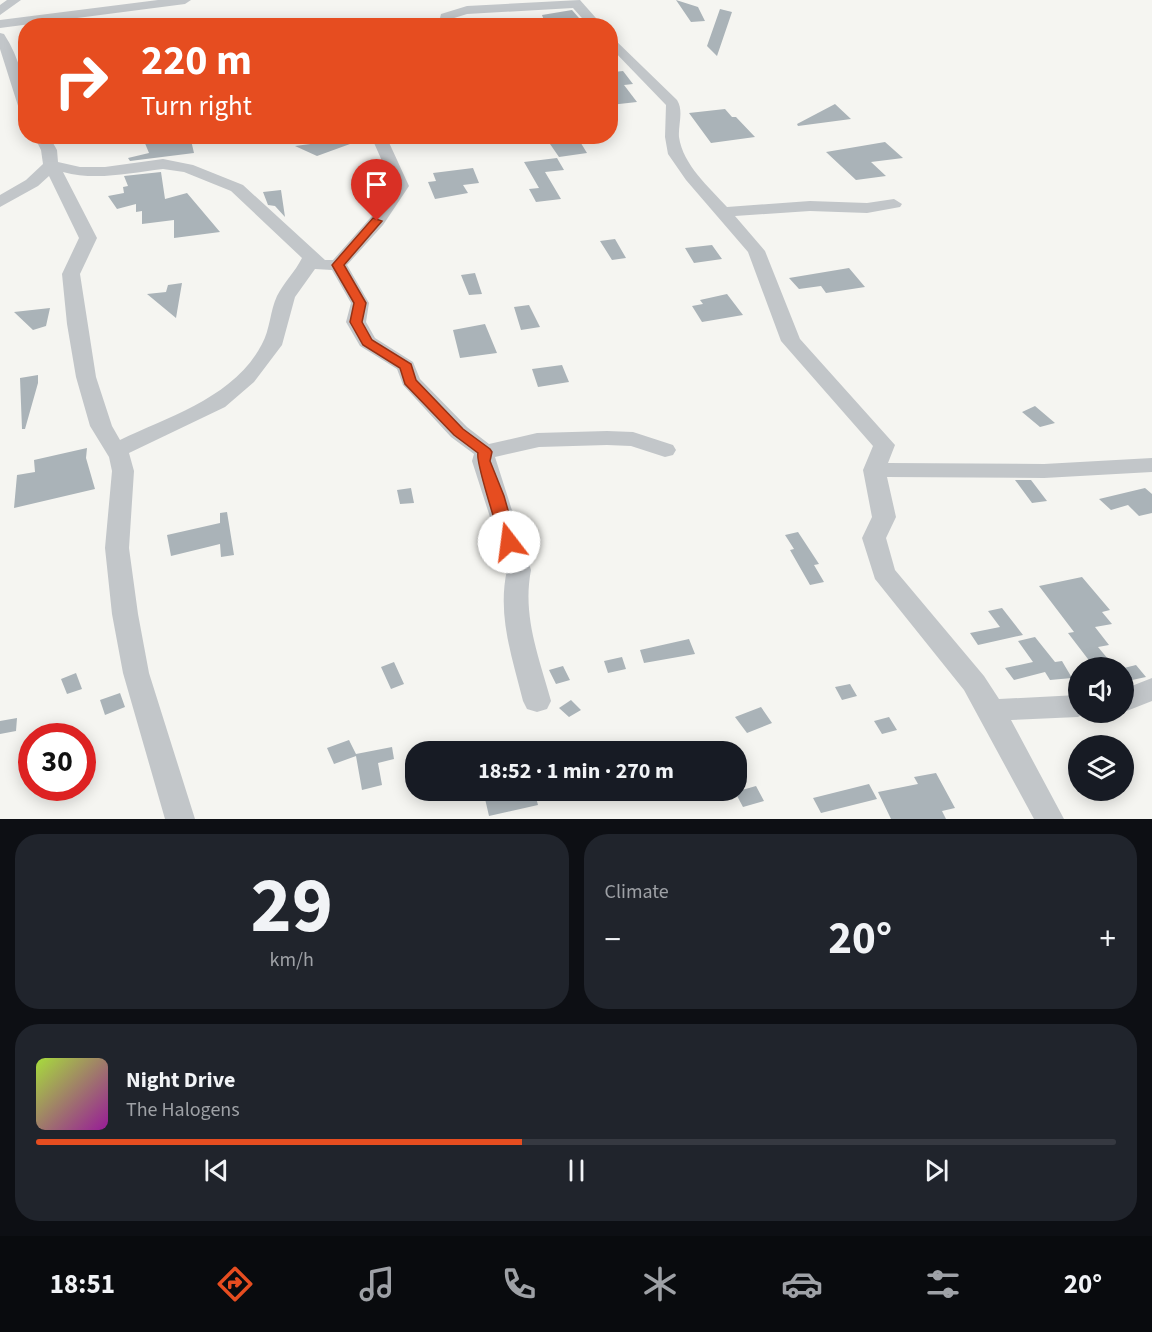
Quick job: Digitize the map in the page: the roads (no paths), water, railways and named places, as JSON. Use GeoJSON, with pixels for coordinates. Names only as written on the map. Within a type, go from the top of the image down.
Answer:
{"type":"FeatureCollection","features":[{"type":"Feature","properties":{"kind":"street"},"geometry":{"type":"LineString","coordinates":[[0,11],[15,0]]}},
{"type":"Feature","properties":{"kind":"street"},"geometry":{"type":"LineString","coordinates":[[46,18],[185,0]]}},
{"type":"Feature","properties":{"kind":"street"},"geometry":{"type":"LineString","coordinates":[[445,18],[452,13],[467,10],[575,2],[587,18]]}},
{"type":"Feature","properties":{"kind":"street"},"geometry":{"type":"LineString","coordinates":[[0,24],[18,22]]}},
{"type":"Feature","properties":{"kind":"street"},"geometry":{"type":"LineString","coordinates":[[2,45],[18,88]]}},
{"type":"Feature","properties":{"kind":"street"},"geometry":{"type":"LineString","coordinates":[[618,47],[673,105],[672,137],[676,154],[692,177],[724,212],[760,259],[791,340],[884,445],[874,470],[884,517],[874,538],[884,573],[974,683],[991,710],[1048,819]]}},
{"type":"Feature","properties":{"kind":"street"},"geometry":{"type":"LineString","coordinates":[[46,144],[49,150],[51,165],[88,238],[70,274],[86,377],[101,426],[116,451],[123,471],[117,548],[125,614],[136,673],[180,819]]}},
{"type":"Feature","properties":{"kind":"street"},"geometry":{"type":"LineString","coordinates":[[51,165],[80,172],[105,172],[163,164],[188,168],[237,188],[320,265],[338,265],[377,221],[401,186],[382,144]]}},
{"type":"Feature","properties":{"kind":"street"},"geometry":{"type":"LineString","coordinates":[[0,202],[33,183],[51,165]]}},
{"type":"Feature","properties":{"kind":"street"},"geometry":{"type":"LineString","coordinates":[[724,212],[810,206],[867,208],[894,204]]}},
{"type":"Feature","properties":{"kind":"street"},"geometry":{"type":"LineString","coordinates":[[116,451],[184,417],[218,404],[247,378],[272,345],[286,296],[304,273],[311,257]]}},
{"type":"Feature","properties":{"kind":"street"},"geometry":{"type":"LineString","coordinates":[[338,265],[360,303],[356,322],[367,342],[406,366],[410,381],[459,432],[485,452],[513,448],[537,440],[566,441],[607,438],[633,439],[665,450]]}},
{"type":"Feature","properties":{"kind":"street"},"geometry":{"type":"LineString","coordinates":[[485,452],[483,461],[497,496],[519,570],[514,587],[516,618],[537,701]]}},
{"type":"Feature","properties":{"kind":"street"},"geometry":{"type":"LineString","coordinates":[[874,470],[1044,471],[1152,465]]}},
{"type":"Feature","properties":{"kind":"street"},"geometry":{"type":"LineString","coordinates":[[1134,698],[1152,690]]}},
{"type":"Feature","properties":{"kind":"street"},"geometry":{"type":"LineString","coordinates":[[991,710],[1068,706]]}}]}
